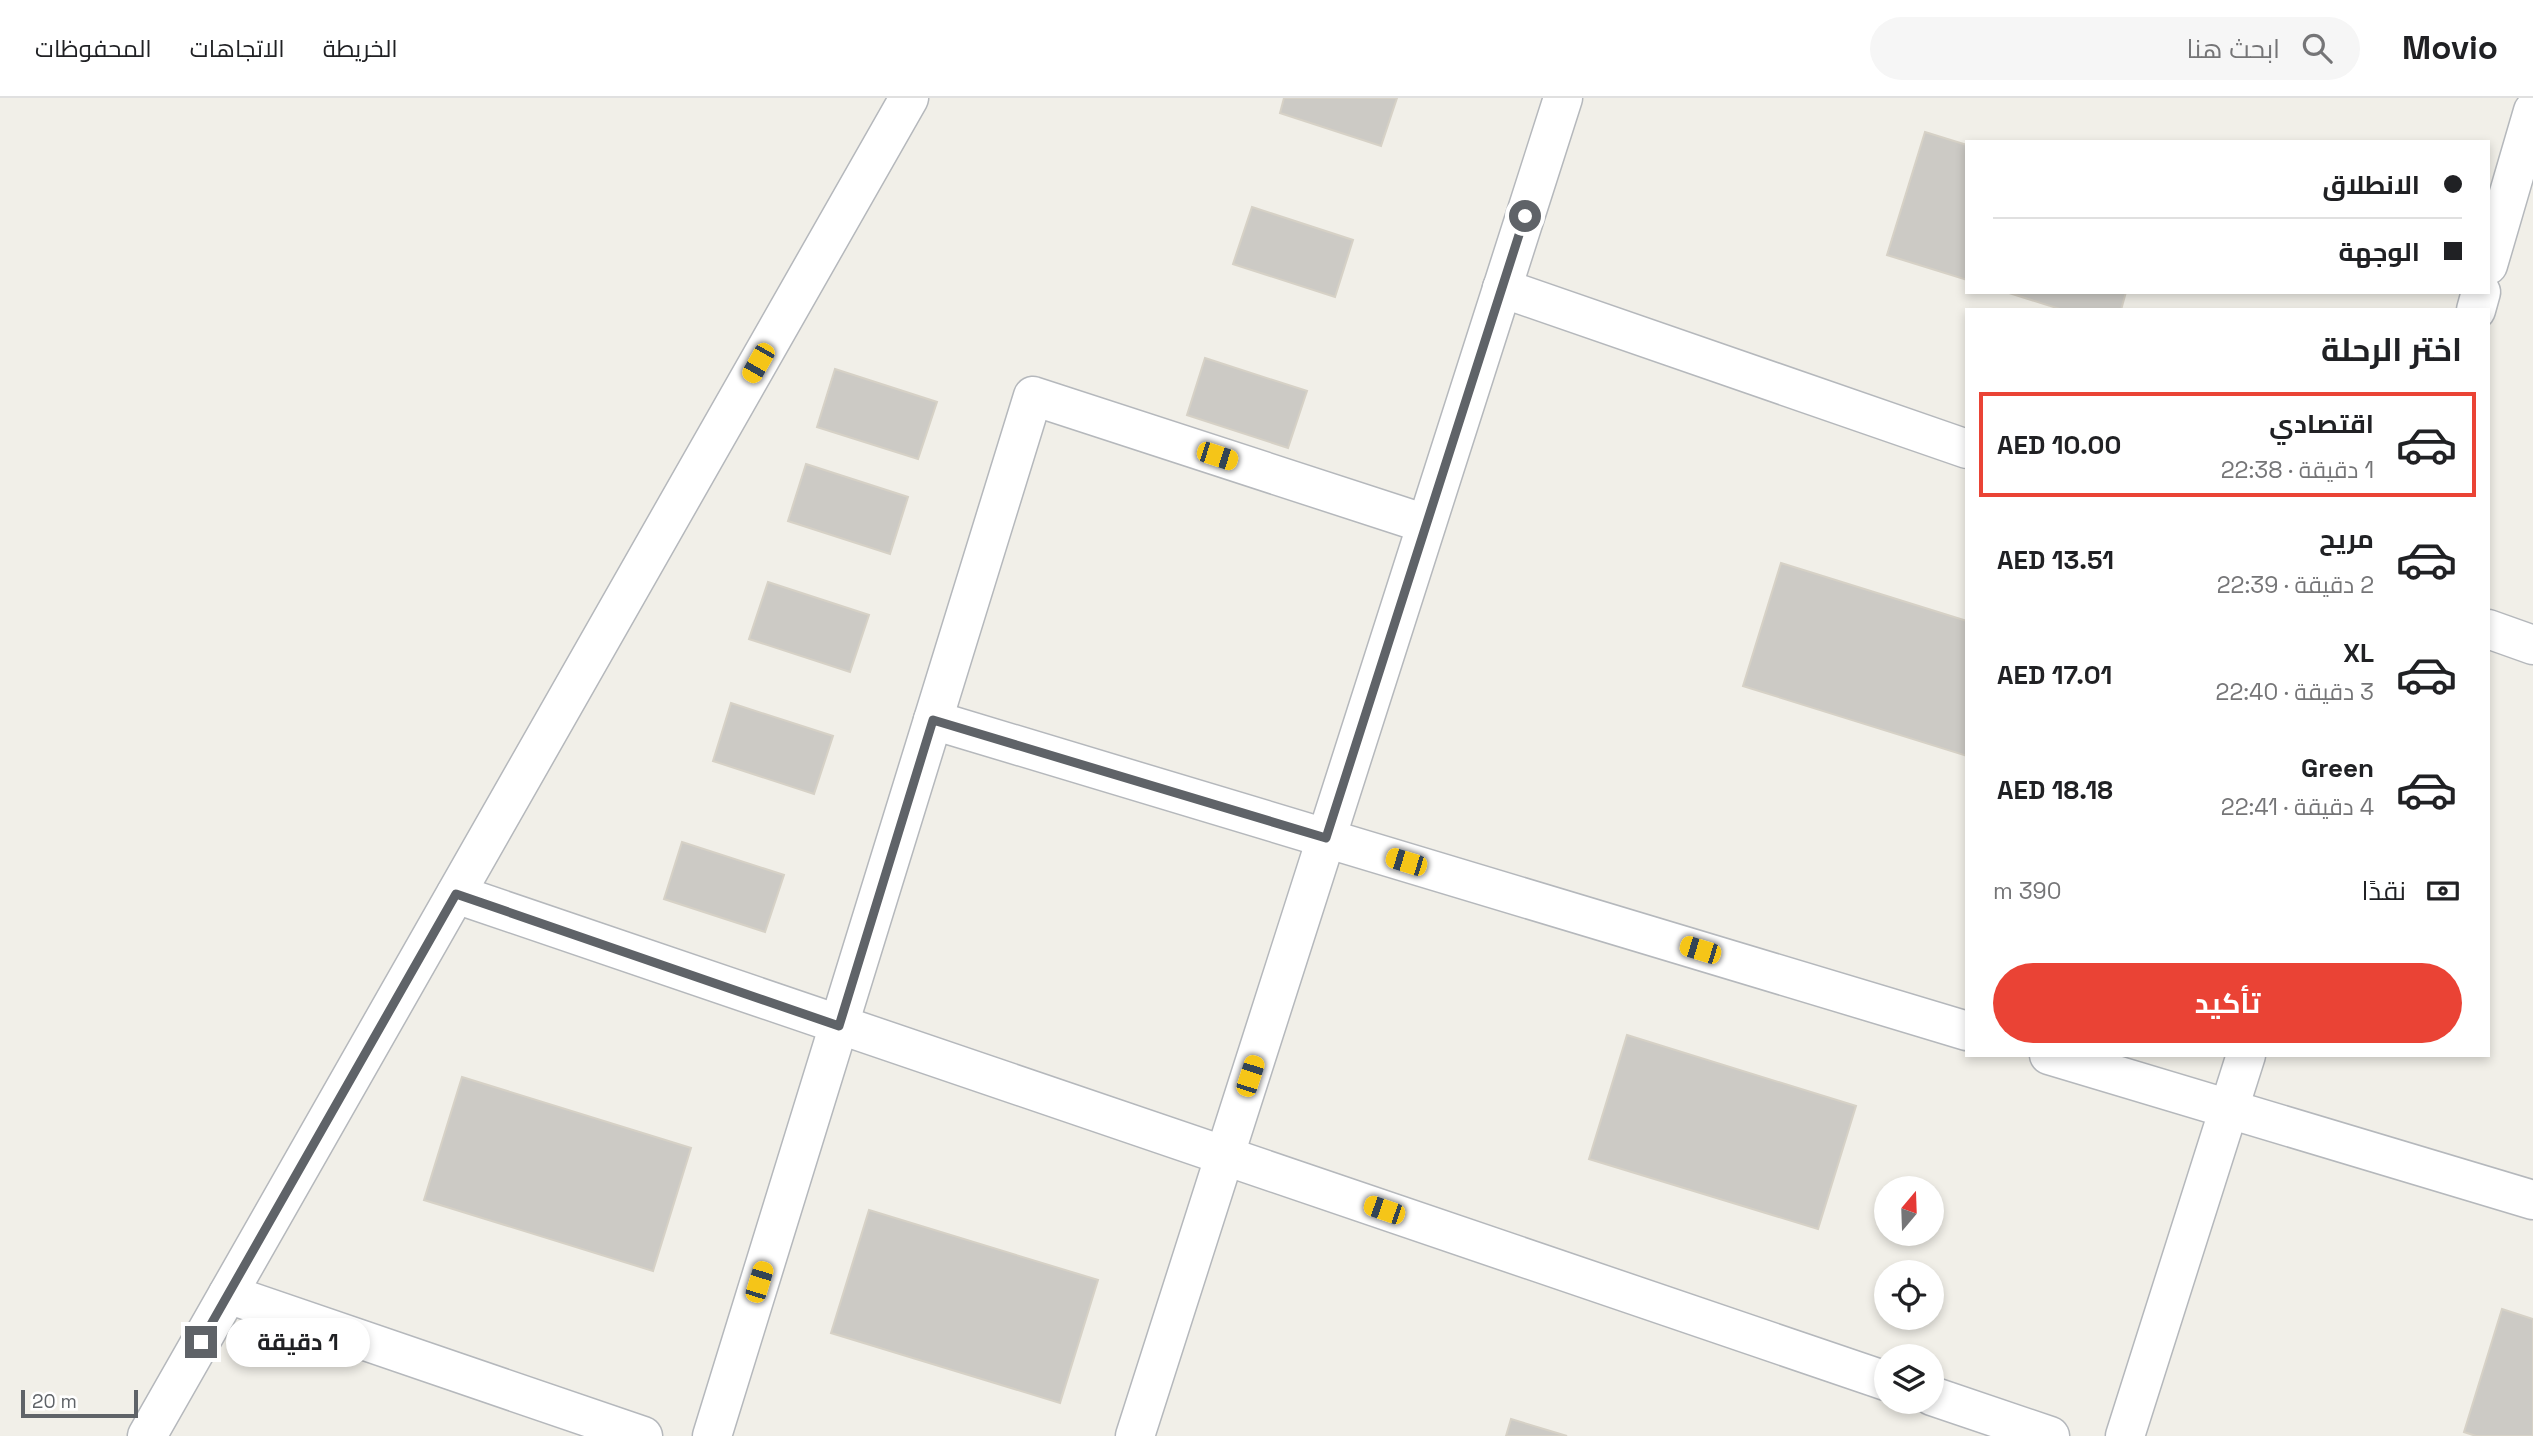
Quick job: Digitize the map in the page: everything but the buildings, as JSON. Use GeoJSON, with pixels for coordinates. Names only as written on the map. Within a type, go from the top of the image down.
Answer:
{"type":"FeatureCollection","features":[{"type":"Feature","properties":{"kind":"lane"},"geometry":{"type":"LineString","coordinates":[[147,1436],[909,98]]}},
{"type":"Feature","properties":{"kind":"lane"},"geometry":{"type":"LineString","coordinates":[[1135,1436],[1563,98]]}},
{"type":"Feature","properties":{"kind":"lane"},"geometry":{"type":"LineString","coordinates":[[2517,98],[2533,104]]}},
{"type":"Feature","properties":{"kind":"lane"},"geometry":{"type":"LineString","coordinates":[[2490,258],[2533,111]]}},
{"type":"Feature","properties":{"kind":"lane"},"geometry":{"type":"LineString","coordinates":[[1502,288],[1965,448]]}},
{"type":"Feature","properties":{"kind":"lane"},"geometry":{"type":"LineString","coordinates":[[712,1436],[1034,396],[1426,524]]}},
{"type":"Feature","properties":{"kind":"lane"},"geometry":{"type":"LineString","coordinates":[[2490,630],[2533,645]]}},
{"type":"Feature","properties":{"kind":"lane"},"geometry":{"type":"LineString","coordinates":[[933,720],[1965,1030]]}},
{"type":"Feature","properties":{"kind":"lane"},"geometry":{"type":"LineString","coordinates":[[456,894],[1874,1377]]}},
{"type":"Feature","properties":{"kind":"lane"},"geometry":{"type":"LineString","coordinates":[[2056,1057],[2533,1200]]}},
{"type":"Feature","properties":{"kind":"lane"},"geometry":{"type":"LineString","coordinates":[[2125,1436],[2245,1057]]}},
{"type":"Feature","properties":{"kind":"lane"},"geometry":{"type":"LineString","coordinates":[[228,1294],[643,1436]]}},
{"type":"Feature","properties":{"kind":"lane"},"geometry":{"type":"LineString","coordinates":[[1944,1400],[2050,1436]]}},
{"type":"Feature","properties":{"kind":"route"},"geometry":{"type":"LineString","coordinates":[[201,1342],[456,894],[839,1026],[933,720],[1326,838],[1525,216]]}}]}
